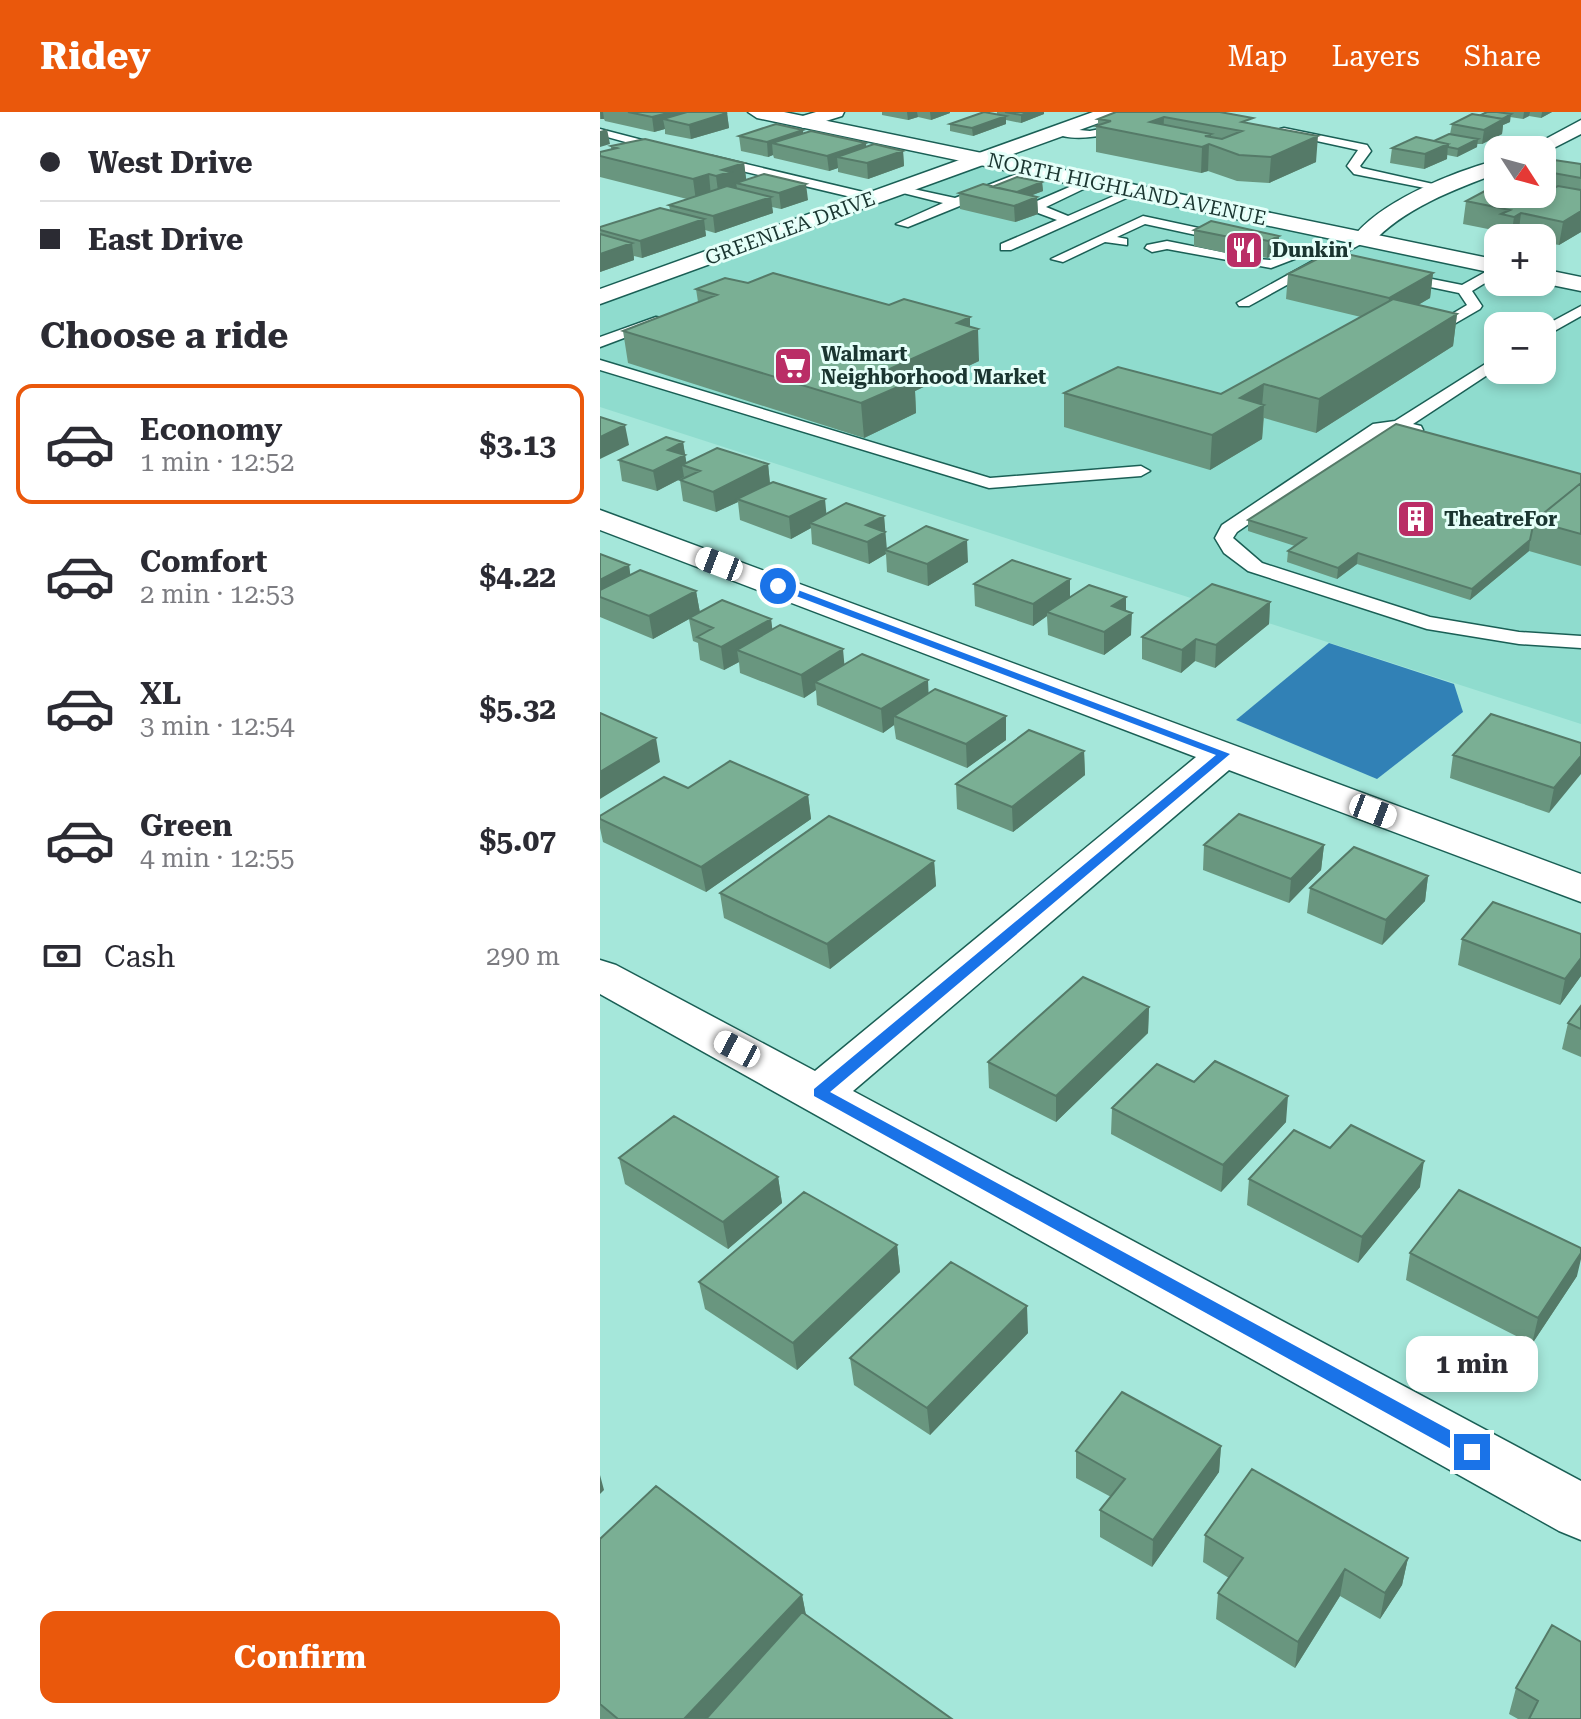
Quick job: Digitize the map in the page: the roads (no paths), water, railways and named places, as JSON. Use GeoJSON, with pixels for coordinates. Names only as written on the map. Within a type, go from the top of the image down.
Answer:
{"type":"FeatureCollection","features":[{"type":"Feature","properties":{"kind":"street","name":"NORTH HIGHLAND AVENUE"},"geometry":{"type":"LineString","coordinates":[[757,112],[1484,265]]}},
{"type":"Feature","properties":{"kind":"street"},"geometry":{"type":"LineString","coordinates":[[803,122],[835,112]]}},
{"type":"Feature","properties":{"kind":"street","name":"GREENLEA DRIVE"},"geometry":{"type":"LineString","coordinates":[[600,297],[1111,112]]}},
{"type":"Feature","properties":{"kind":"street"},"geometry":{"type":"LineString","coordinates":[[1556,139],[1581,126]]}},
{"type":"Feature","properties":{"kind":"street"},"geometry":{"type":"LineString","coordinates":[[1363,239],[1374,224],[1484,172]]}},
{"type":"Feature","properties":{"kind":"street"},"geometry":{"type":"LineString","coordinates":[[1363,239],[1403,230],[1484,184]]}},
{"type":"Feature","properties":{"kind":"street"},"geometry":{"type":"LineString","coordinates":[[1556,279],[1581,284]]}},
{"type":"Feature","properties":{"kind":"street"},"geometry":{"type":"LineString","coordinates":[[600,519],[1581,889]]}},
{"type":"Feature","properties":{"kind":"street"},"geometry":{"type":"LineString","coordinates":[[820,1093],[1224,754]]}},
{"type":"Feature","properties":{"kind":"street"},"geometry":{"type":"LineString","coordinates":[[600,975],[1581,1512]]}},
{"type":"Feature","properties":{"kind":"lane"},"geometry":{"type":"LineString","coordinates":[[1057,131],[1100,133],[1143,121]]}},
{"type":"Feature","properties":{"kind":"lane"},"geometry":{"type":"LineString","coordinates":[[1270,129],[1358,145],[1366,148],[1353,166],[1358,171],[1445,188]]}},
{"type":"Feature","properties":{"kind":"lane"},"geometry":{"type":"LineString","coordinates":[[600,132],[678,152]]}},
{"type":"Feature","properties":{"kind":"lane"},"geometry":{"type":"LineString","coordinates":[[624,152],[648,145]]}},
{"type":"Feature","properties":{"kind":"lane"},"geometry":{"type":"LineString","coordinates":[[693,156],[872,198]]}},
{"type":"Feature","properties":{"kind":"lane"},"geometry":{"type":"LineString","coordinates":[[903,224],[1037,170]]}},
{"type":"Feature","properties":{"kind":"lane"},"geometry":{"type":"LineString","coordinates":[[1009,181],[1066,193]]}},
{"type":"Feature","properties":{"kind":"lane"},"geometry":{"type":"LineString","coordinates":[[1067,220],[1035,207],[1092,182]]}},
{"type":"Feature","properties":{"kind":"lane"},"geometry":{"type":"LineString","coordinates":[[899,188],[956,202]]}},
{"type":"Feature","properties":{"kind":"lane"},"geometry":{"type":"LineString","coordinates":[[1006,247],[1136,191]]}},
{"type":"Feature","properties":{"kind":"lane"},"geometry":{"type":"LineString","coordinates":[[1058,259],[1143,220],[1291,252],[1290,258],[1271,264],[1167,245],[1152,248]]}},
{"type":"Feature","properties":{"kind":"lane"},"geometry":{"type":"LineString","coordinates":[[1104,238],[1291,277]]}},
{"type":"Feature","properties":{"kind":"lane"},"geometry":{"type":"LineString","coordinates":[[1244,303],[1363,239]]}},
{"type":"Feature","properties":{"kind":"lane"},"geometry":{"type":"LineString","coordinates":[[1386,273],[1464,290],[1475,306],[1442,326]]}},
{"type":"Feature","properties":{"kind":"lane"},"geometry":{"type":"LineString","coordinates":[[1464,290],[1484,277]]}},
{"type":"Feature","properties":{"kind":"lane"},"geometry":{"type":"LineString","coordinates":[[1556,326],[1581,310]]}},
{"type":"Feature","properties":{"kind":"lane"},"geometry":{"type":"LineString","coordinates":[[600,342],[674,314]]}},
{"type":"Feature","properties":{"kind":"lane"},"geometry":{"type":"LineString","coordinates":[[1556,331],[1581,333]]}},
{"type":"Feature","properties":{"kind":"lane"},"geometry":{"type":"LineString","coordinates":[[600,365],[989,483],[1141,471]]}},
{"type":"Feature","properties":{"kind":"lane"},"geometry":{"type":"LineString","coordinates":[[1399,426],[1484,370]]}},
{"type":"Feature","properties":{"kind":"lane"},"geometry":{"type":"LineString","coordinates":[[1439,437],[1399,426],[1379,428],[1229,529],[1224,538],[1231,549],[1255,567],[1427,623],[1519,638],[1581,642]]}},
{"type":"Feature","properties":{"kind":"place","name":"Dunkin'"},"geometry":{"type":"Point","coordinates":[1244,250]}},
{"type":"Feature","properties":{"kind":"place","name":"Walmart Neighborhood Market"},"geometry":{"type":"Point","coordinates":[793,366]}},
{"type":"Feature","properties":{"kind":"place","name":"TheatreFor"},"geometry":{"type":"Point","coordinates":[1416,519]}}]}
